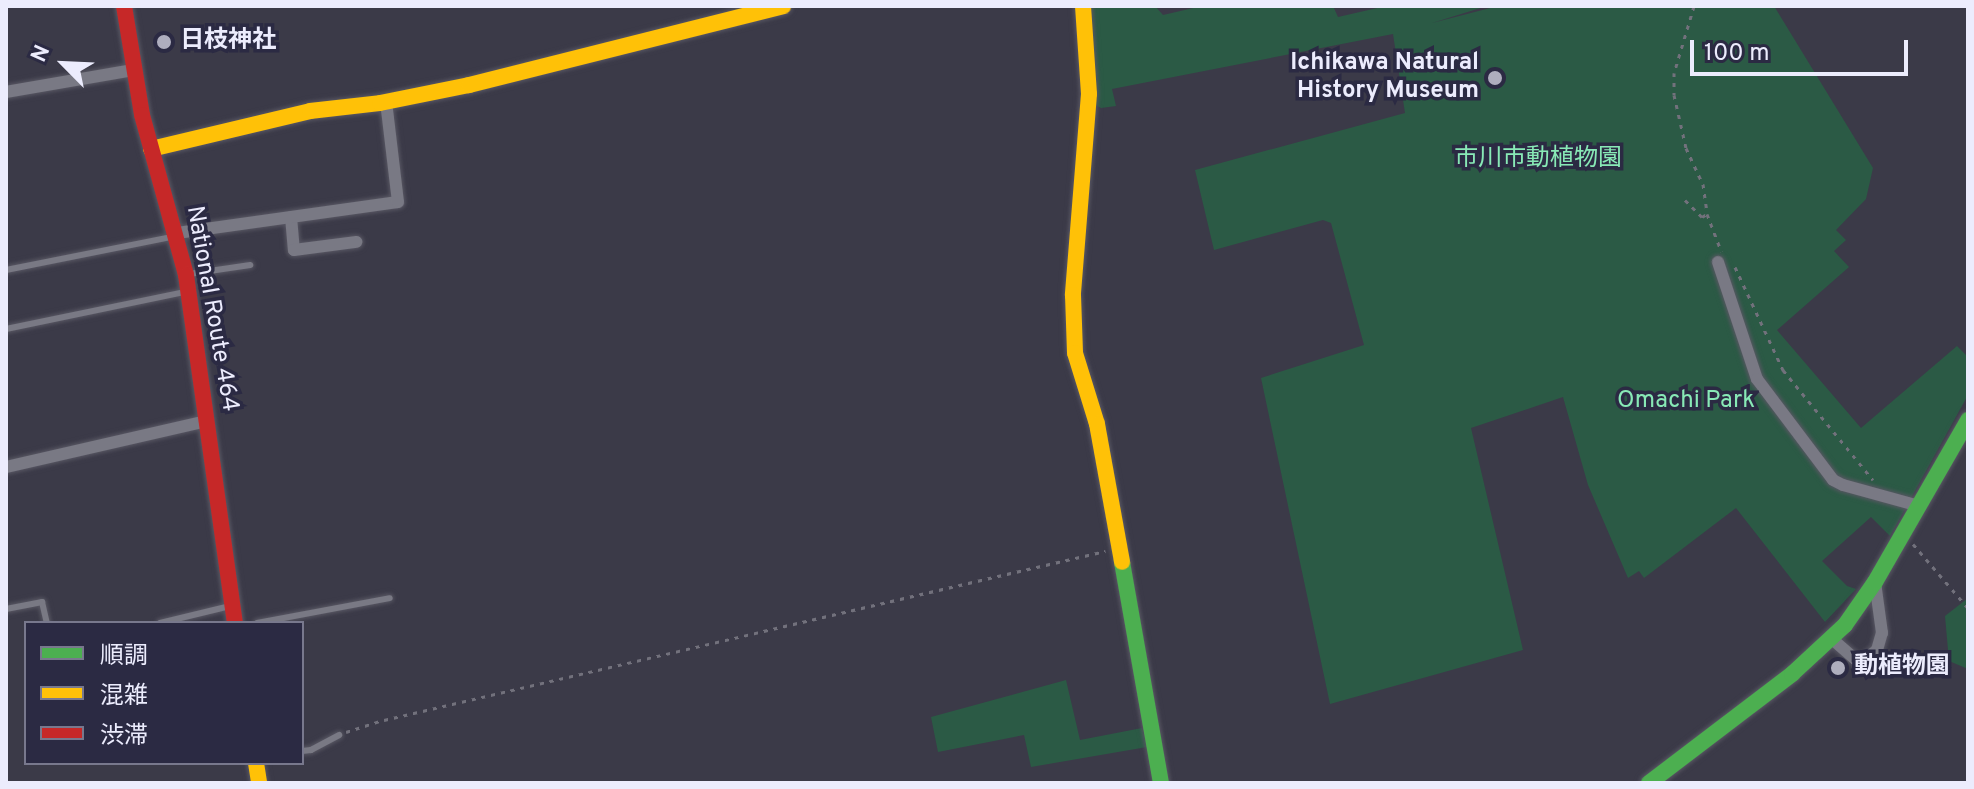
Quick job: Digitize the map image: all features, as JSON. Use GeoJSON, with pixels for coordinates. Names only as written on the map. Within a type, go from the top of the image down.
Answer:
{"type":"FeatureCollection","features":[{"type":"Feature","properties":{"kind":"main road","name":"National Route 464"},"geometry":{"type":"LineString","coordinates":[[124,6],[133,70],[151,149],[177,233],[187,283],[234,615]]}},
{"type":"Feature","properties":{"kind":"main road"},"geometry":{"type":"LineString","coordinates":[[151,149],[310,111],[386,102],[783,6]]}},
{"type":"Feature","properties":{"kind":"main road"},"geometry":{"type":"LineString","coordinates":[[1083,6],[1089,94],[1073,295],[1075,353],[1097,424],[1108,501],[1120,548],[1161,783]]}},
{"type":"Feature","properties":{"kind":"main road"},"geometry":{"type":"LineString","coordinates":[[1649,783],[1792,674],[1832,639],[1875,582],[1968,420]]}},
{"type":"Feature","properties":{"kind":"street"},"geometry":{"type":"LineString","coordinates":[[6,92],[133,70]]}},
{"type":"Feature","properties":{"kind":"street"},"geometry":{"type":"LineString","coordinates":[[177,233],[398,202],[386,102]]}},
{"type":"Feature","properties":{"kind":"street"},"geometry":{"type":"LineString","coordinates":[[291,217],[294,250],[356,242]]}},
{"type":"Feature","properties":{"kind":"street"},"geometry":{"type":"LineString","coordinates":[[1724,258],[1757,379],[1833,480],[1919,506]]}},
{"type":"Feature","properties":{"kind":"street"},"geometry":{"type":"LineString","coordinates":[[6,467],[207,421]]}},
{"type":"Feature","properties":{"kind":"street"},"geometry":{"type":"LineString","coordinates":[[1832,639],[1856,660],[1863,661],[1877,650],[1882,633],[1875,582]]}},
{"type":"Feature","properties":{"kind":"lane"},"geometry":{"type":"LineString","coordinates":[[6,270],[168,239],[177,233]]}},
{"type":"Feature","properties":{"kind":"lane"},"geometry":{"type":"LineString","coordinates":[[6,329],[250,265]]}},
{"type":"Feature","properties":{"kind":"lane"},"geometry":{"type":"LineString","coordinates":[[268,621],[390,598]]}},
{"type":"Feature","properties":{"kind":"lane"},"geometry":{"type":"LineString","coordinates":[[6,609],[42,602],[47,621]]}},
{"type":"Feature","properties":{"kind":"lane"},"geometry":{"type":"LineString","coordinates":[[178,621],[234,615]]}},
{"type":"Feature","properties":{"kind":"lane"},"geometry":{"type":"LineString","coordinates":[[304,751],[339,735]]}},
{"type":"Feature","properties":{"kind":"path"},"geometry":{"type":"LineString","coordinates":[[1694,6],[1674,73],[1674,95],[1686,148],[1703,184],[1707,214],[1724,258],[1778,362],[1872,476],[1879,495]]}},
{"type":"Feature","properties":{"kind":"path"},"geometry":{"type":"LineString","coordinates":[[1685,200],[1702,217],[1707,214]]}},
{"type":"Feature","properties":{"kind":"path"},"geometry":{"type":"LineString","coordinates":[[1904,534],[1968,608]]}},
{"type":"Feature","properties":{"kind":"path"},"geometry":{"type":"LineString","coordinates":[[339,735],[384,720],[1120,548]]}},
{"type":"Feature","properties":{"kind":"green space"},"geometry":{"type":"Polygon","coordinates":[[[1090,6],[1155,6],[1163,15],[1202,6],[1333,6],[1338,17],[1386,6],[1487,6],[1432,23],[1498,6],[1774,6],[1873,168],[1866,199],[1836,230],[1846,240],[1834,251],[1849,267],[1777,330],[1861,428],[1957,346],[1968,357],[1968,395],[1890,536],[1871,517],[1822,561],[1847,586],[1856,589],[1825,622],[1736,508],[1644,578],[1639,571],[1628,578],[1588,485],[1563,397],[1471,428],[1523,650],[1330,704],[1261,378],[1364,345],[1331,223],[1323,220],[1214,250],[1195,170],[1405,113],[1393,34],[1112,89],[1116,106],[1101,108],[1095,105],[1090,6]]]}},
{"type":"Feature","properties":{"kind":"green space"},"geometry":{"type":"Polygon","coordinates":[[[1968,598],[1968,669],[1949,661],[1945,616],[1968,598]]]}},
{"type":"Feature","properties":{"kind":"green space"},"geometry":{"type":"Polygon","coordinates":[[[1066,680],[1080,740],[1142,728],[1147,747],[1031,767],[1024,735],[938,752],[931,717],[1066,680]]]}},
{"type":"Feature","properties":{"kind":"traffic: fast"},"geometry":{"type":"LineString","coordinates":[[1649,783],[1792,674],[1845,625],[1875,582],[1968,420]]}},
{"type":"Feature","properties":{"kind":"traffic: fast"},"geometry":{"type":"LineString","coordinates":[[1122,562],[1161,783]]}},
{"type":"Feature","properties":{"kind":"traffic: slow"},"geometry":{"type":"LineString","coordinates":[[151,149],[310,111],[380,103],[469,85],[783,6]]}},
{"type":"Feature","properties":{"kind":"traffic: slow"},"geometry":{"type":"LineString","coordinates":[[1083,6],[1089,94],[1073,295],[1075,353],[1097,424],[1122,562]]}},
{"type":"Feature","properties":{"kind":"traffic: slow"},"geometry":{"type":"LineString","coordinates":[[256,765],[259,783]]}},
{"type":"Feature","properties":{"kind":"traffic: jam"},"geometry":{"type":"LineString","coordinates":[[124,6],[142,115],[186,275],[235,621]]}},
{"type":"Feature","properties":{"kind":"place","name":"日枝神社"},"geometry":{"type":"Point","coordinates":[164,42]}},
{"type":"Feature","properties":{"kind":"place","name":"Ichikawa Natural History Museum"},"geometry":{"type":"Point","coordinates":[1495,78]}},
{"type":"Feature","properties":{"kind":"place","name":"動植物園"},"geometry":{"type":"Point","coordinates":[1838,668]}},
{"type":"Feature","properties":{"kind":"park label","name":"市川市動植物園"},"geometry":{"type":"Point","coordinates":[1538,160]}},
{"type":"Feature","properties":{"kind":"park label","name":"Omachi Park"},"geometry":{"type":"Point","coordinates":[1686,402]}}]}
